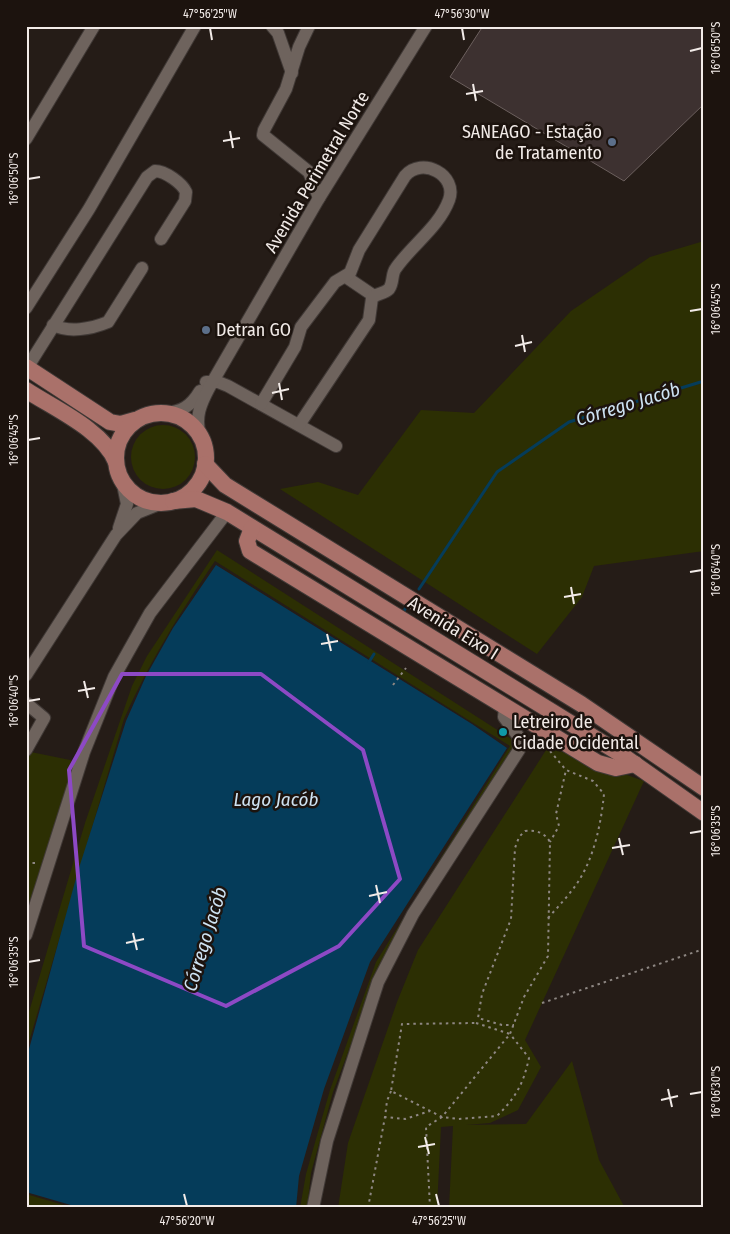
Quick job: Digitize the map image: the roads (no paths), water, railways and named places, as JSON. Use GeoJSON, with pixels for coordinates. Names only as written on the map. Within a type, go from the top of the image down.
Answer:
{"type":"FeatureCollection","features":[{"type":"Feature","properties":{"kind":"main road"},"geometry":{"type":"LineString","coordinates":[[26,390],[101,438],[116,462],[122,480],[131,494],[138,498],[151,503],[168,502],[192,491],[203,474],[205,449],[200,436],[185,420],[164,413],[149,414],[121,424],[110,422],[27,368]]}},
{"type":"Feature","properties":{"kind":"main road"},"geometry":{"type":"LineString","coordinates":[[116,462],[116,448],[121,436],[135,420]]}},
{"type":"Feature","properties":{"kind":"main road","name":"Avenida Eixo I"},"geometry":{"type":"LineString","coordinates":[[205,464],[216,478],[248,501],[581,704],[704,788]]}},
{"type":"Feature","properties":{"kind":"main road","name":"Avenida Eixo I"},"geometry":{"type":"LineString","coordinates":[[168,502],[196,499],[227,512],[635,764],[704,813]]}},
{"type":"Feature","properties":{"kind":"main road"},"geometry":{"type":"LineString","coordinates":[[252,528],[246,544],[250,551],[598,763],[616,768],[635,764]]}},
{"type":"Feature","properties":{"kind":"street"},"geometry":{"type":"LineString","coordinates":[[26,139],[94,26]]}},
{"type":"Feature","properties":{"kind":"street"},"geometry":{"type":"LineString","coordinates":[[26,308],[89,210],[195,26]]}},
{"type":"Feature","properties":{"kind":"street"},"geometry":{"type":"LineString","coordinates":[[272,26],[278,33],[292,72]]}},
{"type":"Feature","properties":{"kind":"street"},"geometry":{"type":"LineString","coordinates":[[310,26],[299,47],[292,72],[263,135],[309,172],[319,198]]}},
{"type":"Feature","properties":{"kind":"street","name":"Avenida Perimetral Norte"},"geometry":{"type":"LineString","coordinates":[[164,413],[176,412],[192,404],[210,382],[240,337],[319,198],[426,26]]}},
{"type":"Feature","properties":{"kind":"street"},"geometry":{"type":"LineString","coordinates":[[261,404],[295,347],[301,327],[335,282],[346,277],[359,250],[408,173],[417,168],[425,167],[441,173],[450,189],[447,204],[428,230],[394,269],[392,285],[387,291],[374,296]]}},
{"type":"Feature","properties":{"kind":"street"},"geometry":{"type":"LineString","coordinates":[[27,368],[147,177],[155,171],[164,173],[181,185],[186,192],[184,201],[161,239]]}},
{"type":"Feature","properties":{"kind":"street"},"geometry":{"type":"LineString","coordinates":[[53,324],[73,330],[108,322],[142,268]]}},
{"type":"Feature","properties":{"kind":"street"},"geometry":{"type":"LineString","coordinates":[[346,277],[374,296]]}},
{"type":"Feature","properties":{"kind":"street"},"geometry":{"type":"LineString","coordinates":[[298,425],[369,320],[374,296]]}},
{"type":"Feature","properties":{"kind":"street"},"geometry":{"type":"LineString","coordinates":[[210,382],[228,386],[336,446]]}},
{"type":"Feature","properties":{"kind":"street","name":"Avenida Perimetral Norte"},"geometry":{"type":"LineString","coordinates":[[200,436],[198,426],[199,410],[210,382]]}},
{"type":"Feature","properties":{"kind":"street"},"geometry":{"type":"LineString","coordinates":[[116,535],[127,504],[122,480]]}},
{"type":"Feature","properties":{"kind":"street"},"geometry":{"type":"LineString","coordinates":[[26,675],[116,535],[137,513],[168,502]]}},
{"type":"Feature","properties":{"kind":"street"},"geometry":{"type":"LineString","coordinates":[[26,935],[84,752],[114,677],[150,613],[227,512]]}},
{"type":"Feature","properties":{"kind":"street"},"geometry":{"type":"LineString","coordinates":[[26,703],[44,718],[26,750]]}},
{"type":"Feature","properties":{"kind":"street"},"geometry":{"type":"LineString","coordinates":[[313,1208],[326,1141],[378,982],[413,914],[519,750],[518,736],[504,717],[505,707]]}},
{"type":"Feature","properties":{"kind":"water","name":"Lago Jacób"},"geometry":{"type":"Polygon","coordinates":[[[216,565],[472,724],[507,748],[370,962],[324,1089],[299,1176],[296,1208],[81,1208],[26,1192],[26,1060],[78,871],[126,721],[146,676],[173,628],[216,565]]]}},
{"type":"Feature","properties":{"kind":"waterway","name":"Córrego Jacób"},"geometry":{"type":"LineString","coordinates":[[419,589],[497,472],[569,422],[704,381]]}},
{"type":"Feature","properties":{"kind":"waterway"},"geometry":{"type":"LineString","coordinates":[[404,611],[406,607]]}},
{"type":"Feature","properties":{"kind":"waterway","name":"Córrego Jacób"},"geometry":{"type":"LineString","coordinates":[[369,662],[374,654]]}},
{"type":"Feature","properties":{"kind":"place","name":"SANEAGO - Estação de Tratamento"},"geometry":{"type":"Point","coordinates":[612,142]}},
{"type":"Feature","properties":{"kind":"place","name":"Detran GO"},"geometry":{"type":"Point","coordinates":[206,330]}},
{"type":"Feature","properties":{"kind":"place","name":"Letreiro de Cidade Ocidental"},"geometry":{"type":"Point","coordinates":[503,732]}}]}
